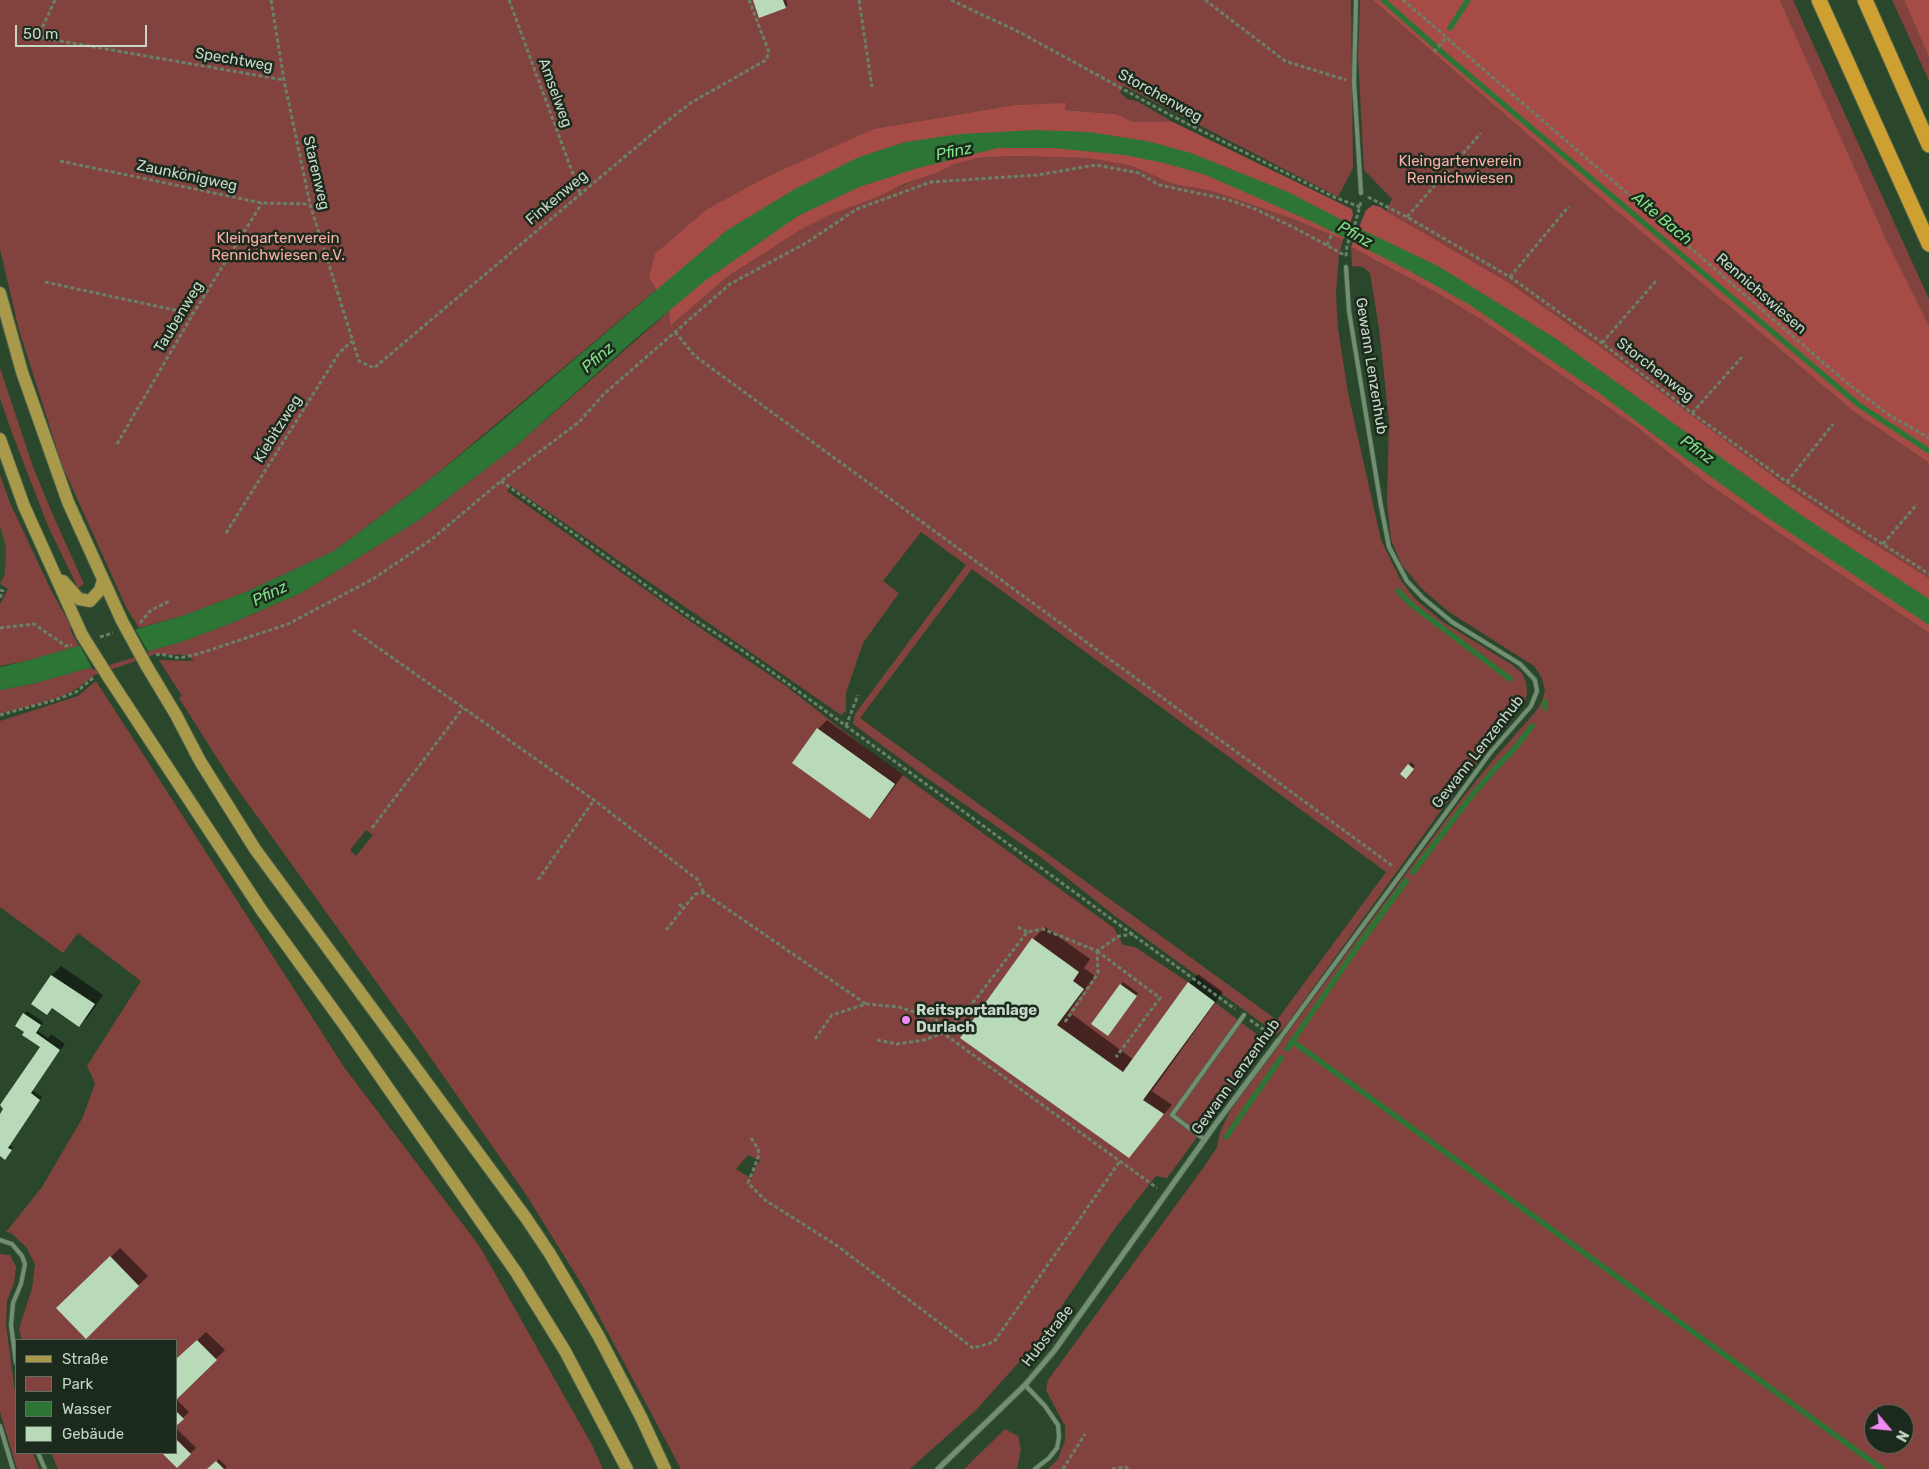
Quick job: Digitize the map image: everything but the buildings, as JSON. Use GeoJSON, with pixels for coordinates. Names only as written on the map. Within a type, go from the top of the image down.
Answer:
{"type":"FeatureCollection","features":[{"type":"Feature","properties":{"kind":"highway"},"geometry":{"type":"LineString","coordinates":[[1819,0],[1929,244]]}},
{"type":"Feature","properties":{"kind":"highway"},"geometry":{"type":"LineString","coordinates":[[1865,0],[1929,146]]}},
{"type":"Feature","properties":{"kind":"main road"},"geometry":{"type":"LineString","coordinates":[[0,293],[22,372],[40,427],[68,502],[122,626],[148,661],[200,761],[255,849],[509,1194],[550,1254],[598,1335],[641,1417],[665,1469]]}},
{"type":"Feature","properties":{"kind":"main road"},"geometry":{"type":"LineString","coordinates":[[0,439],[24,506],[85,639],[262,911],[345,1026],[516,1272],[565,1351],[627,1469]]}},
{"type":"Feature","properties":{"kind":"main road"},"geometry":{"type":"LineString","coordinates":[[54,573],[79,599],[84,600],[90,600],[96,596],[103,580]]}},
{"type":"Feature","properties":{"kind":"street","name":"Gewann Lenzenhub"},"geometry":{"type":"LineString","coordinates":[[1160,1203],[1278,1040]]}},
{"type":"Feature","properties":{"kind":"street","name":"Hubstraße"},"geometry":{"type":"LineString","coordinates":[[938,1469],[1025,1385],[1054,1351],[1160,1203]]}},
{"type":"Feature","properties":{"kind":"lane"},"geometry":{"type":"LineString","coordinates":[[1356,0],[1354,82],[1361,193]]}},
{"type":"Feature","properties":{"kind":"lane","name":"Gewann Lenzenhub"},"geometry":{"type":"LineString","coordinates":[[1278,1040],[1490,752],[1531,706],[1537,691],[1535,680],[1520,664],[1452,622],[1423,598],[1408,581],[1389,546],[1380,506],[1349,311],[1346,267]]}},
{"type":"Feature","properties":{"kind":"lane"},"geometry":{"type":"LineString","coordinates":[[1205,1140],[1172,1116],[1244,1015]]}},
{"type":"Feature","properties":{"kind":"lane"},"geometry":{"type":"LineString","coordinates":[[0,1240],[12,1244],[22,1256],[25,1264],[21,1284],[13,1303],[12,1325],[15,1354]]}},
{"type":"Feature","properties":{"kind":"lane"},"geometry":{"type":"LineString","coordinates":[[1025,1385],[1045,1406],[1058,1426],[1057,1448],[1049,1458],[1035,1469]]}},
{"type":"Feature","properties":{"kind":"lane"},"geometry":{"type":"LineString","coordinates":[[0,1426],[13,1469]]}},
{"type":"Feature","properties":{"kind":"lane"},"geometry":{"type":"LineString","coordinates":[[38,1454],[45,1469]]}},
{"type":"Feature","properties":{"kind":"path","name":"Spechtweg"},"geometry":{"type":"LineString","coordinates":[[54,0],[41,30],[43,38],[284,80]]}},
{"type":"Feature","properties":{"kind":"path","name":"Starenweg"},"geometry":{"type":"LineString","coordinates":[[271,0],[284,80],[310,204],[359,361],[374,368]]}},
{"type":"Feature","properties":{"kind":"path","name":"Amselweg"},"geometry":{"type":"LineString","coordinates":[[509,0],[580,193]]}},
{"type":"Feature","properties":{"kind":"path","name":"Finkenweg"},"geometry":{"type":"LineString","coordinates":[[374,368],[580,193],[692,102],[766,60],[769,52],[748,0]]}},
{"type":"Feature","properties":{"kind":"path"},"geometry":{"type":"LineString","coordinates":[[859,0],[872,87]]}},
{"type":"Feature","properties":{"kind":"path","name":"Storchenweg"},"geometry":{"type":"LineString","coordinates":[[951,0],[1021,33],[1170,115],[1334,197],[1360,207]]}},
{"type":"Feature","properties":{"kind":"path"},"geometry":{"type":"LineString","coordinates":[[1205,0],[1285,61],[1342,80],[1354,82]]}},
{"type":"Feature","properties":{"kind":"path","name":"Rennichswiesen"},"geometry":{"type":"LineString","coordinates":[[1403,0],[1847,383],[1889,415],[1929,438]]}},
{"type":"Feature","properties":{"kind":"path"},"geometry":{"type":"LineString","coordinates":[[1434,52],[1446,38]]}},
{"type":"Feature","properties":{"kind":"path"},"geometry":{"type":"LineString","coordinates":[[1407,217],[1481,133]]}},
{"type":"Feature","properties":{"kind":"path","name":"Zaunkönigweg"},"geometry":{"type":"LineString","coordinates":[[60,161],[262,203],[310,204]]}},
{"type":"Feature","properties":{"kind":"path"},"geometry":{"type":"LineString","coordinates":[[148,661],[160,654],[179,658],[198,654],[288,624],[373,578],[432,540],[501,481],[579,422],[604,394],[730,284],[806,243],[857,209],[931,182],[1037,175],[1096,165],[1139,173],[1159,185],[1226,199],[1255,209],[1346,256]]}},
{"type":"Feature","properties":{"kind":"path"},"geometry":{"type":"LineString","coordinates":[[1347,245],[1360,207],[1361,193]]}},
{"type":"Feature","properties":{"kind":"path","name":"Storchenweg"},"geometry":{"type":"LineString","coordinates":[[1361,193],[1407,217],[1510,277],[1602,343],[1692,413],[1787,482],[1929,574]]}},
{"type":"Feature","properties":{"kind":"path","name":"Taubenweg"},"geometry":{"type":"LineString","coordinates":[[117,444],[193,314],[262,203]]}},
{"type":"Feature","properties":{"kind":"path"},"geometry":{"type":"LineString","coordinates":[[1510,277],[1569,206]]}},
{"type":"Feature","properties":{"kind":"path"},"geometry":{"type":"LineString","coordinates":[[1327,245],[1333,232]]}},
{"type":"Feature","properties":{"kind":"path"},"geometry":{"type":"LineString","coordinates":[[1602,343],[1656,281]]}},
{"type":"Feature","properties":{"kind":"path"},"geometry":{"type":"LineString","coordinates":[[45,282],[193,314]]}},
{"type":"Feature","properties":{"kind":"path"},"geometry":{"type":"LineString","coordinates":[[675,332],[695,356],[751,398],[1402,872]]}},
{"type":"Feature","properties":{"kind":"path","name":"Kiebitzweg"},"geometry":{"type":"LineString","coordinates":[[226,533],[339,353],[352,341]]}},
{"type":"Feature","properties":{"kind":"path"},"geometry":{"type":"LineString","coordinates":[[1692,413],[1742,357]]}},
{"type":"Feature","properties":{"kind":"path"},"geometry":{"type":"LineString","coordinates":[[1787,482],[1833,424]]}},
{"type":"Feature","properties":{"kind":"path"},"geometry":{"type":"LineString","coordinates":[[501,481],[684,613],[743,651],[1278,1040]]}},
{"type":"Feature","properties":{"kind":"path"},"geometry":{"type":"LineString","coordinates":[[1884,544],[1917,504]]}},
{"type":"Feature","properties":{"kind":"path"},"geometry":{"type":"LineString","coordinates":[[0,590],[3,591],[0,598]]}},
{"type":"Feature","properties":{"kind":"path"},"geometry":{"type":"LineString","coordinates":[[138,625],[151,610],[170,601]]}},
{"type":"Feature","properties":{"kind":"path"},"geometry":{"type":"LineString","coordinates":[[0,628],[34,624],[66,646],[122,626]]}},
{"type":"Feature","properties":{"kind":"path"},"geometry":{"type":"LineString","coordinates":[[353,630],[594,800],[698,880],[704,892],[866,1004]]}},
{"type":"Feature","properties":{"kind":"path"},"geometry":{"type":"LineString","coordinates":[[0,715],[55,700],[76,692],[94,677]]}},
{"type":"Feature","properties":{"kind":"path"},"geometry":{"type":"LineString","coordinates":[[846,726],[858,695]]}},
{"type":"Feature","properties":{"kind":"path"},"geometry":{"type":"LineString","coordinates":[[372,828],[463,708]]}},
{"type":"Feature","properties":{"kind":"path"},"geometry":{"type":"LineString","coordinates":[[538,880],[594,800]]}},
{"type":"Feature","properties":{"kind":"path"},"geometry":{"type":"LineString","coordinates":[[666,930],[695,894],[704,892]]}},
{"type":"Feature","properties":{"kind":"path"},"geometry":{"type":"LineString","coordinates":[[679,904],[684,908]]}},
{"type":"Feature","properties":{"kind":"path"},"geometry":{"type":"LineString","coordinates":[[1018,927],[1027,932],[1043,929],[1097,951],[1160,998],[1116,1057]]}},
{"type":"Feature","properties":{"kind":"path"},"geometry":{"type":"LineString","coordinates":[[877,1040],[897,1044],[924,1040],[943,1033],[976,999],[1027,932]]}},
{"type":"Feature","properties":{"kind":"path"},"geometry":{"type":"LineString","coordinates":[[1097,951],[1119,936],[1134,934]]}},
{"type":"Feature","properties":{"kind":"path"},"geometry":{"type":"LineString","coordinates":[[1065,1022],[1098,974],[1097,951]]}},
{"type":"Feature","properties":{"kind":"path"},"geometry":{"type":"LineString","coordinates":[[815,1039],[832,1015],[866,1004],[900,1006],[936,1019],[943,1033],[1166,1194]]}},
{"type":"Feature","properties":{"kind":"path"},"geometry":{"type":"LineString","coordinates":[[751,1138],[758,1149],[759,1155],[748,1183],[765,1200],[836,1245],[973,1348],[994,1342],[1120,1161]]}},
{"type":"Feature","properties":{"kind":"path"},"geometry":{"type":"LineString","coordinates":[[1063,1469],[1084,1434]]}},
{"type":"Feature","properties":{"kind":"path"},"geometry":{"type":"LineString","coordinates":[[1112,1469],[1126,1467],[1128,1469]]}},
{"type":"Feature","properties":{"kind":"shaded area"},"geometry":{"type":"Polygon","coordinates":[[[1373,0],[1780,0],[1885,237],[1929,326],[1929,463],[1853,411],[1587,186],[1373,0]]]}},
{"type":"Feature","properties":{"kind":"shaded area"},"geometry":{"type":"Polygon","coordinates":[[[1904,0],[1929,0],[1929,57],[1904,0]]]}},
{"type":"Feature","properties":{"kind":"shaded area"},"geometry":{"type":"Polygon","coordinates":[[[1066,103],[1065,110],[1116,114],[1133,122],[1173,122],[1352,209],[1353,215],[1343,240],[1293,219],[1212,191],[1173,184],[1132,166],[1087,158],[1012,156],[979,158],[955,164],[904,184],[877,197],[832,214],[802,229],[727,277],[670,326],[669,311],[649,278],[655,254],[707,209],[768,176],[873,129],[1014,105],[1066,103]]]}},
{"type":"Feature","properties":{"kind":"shaded area"},"geometry":{"type":"Polygon","coordinates":[[[1373,205],[1381,207],[1508,282],[1602,348],[1785,485],[1847,527],[1929,578],[1929,633],[1708,484],[1638,428],[1485,322],[1437,293],[1351,247],[1366,210],[1373,205]]]}},
{"type":"Feature","properties":{"kind":"shaded area"},"geometry":{"type":"Polygon","coordinates":[[[0,526],[6,547],[5,574],[0,585],[0,526]]]}},
{"type":"Feature","properties":{"kind":"green space","name":"Kleingartenverein Rennichwiesen e.V."},"geometry":{"type":"Polygon","coordinates":[[[0,0],[1351,0],[1353,168],[1338,197],[1124,86],[1120,92],[1127,99],[1137,101],[1173,122],[1133,122],[1116,114],[1065,110],[1065,104],[1014,105],[873,129],[768,176],[707,209],[649,278],[656,290],[433,477],[334,551],[246,592],[182,616],[139,628],[126,607],[62,465],[19,330],[0,249],[0,0]]]}},
{"type":"Feature","properties":{"kind":"green space","name":"Kleingartenverein Rennichwiesen"},"geometry":{"type":"Polygon","coordinates":[[[1360,0],[1373,0],[1587,186],[1853,411],[1929,463],[1929,578],[1847,527],[1785,485],[1602,348],[1508,282],[1386,211],[1392,199],[1364,170],[1358,56],[1360,0]]]}},
{"type":"Feature","properties":{"kind":"green space"},"geometry":{"type":"Polygon","coordinates":[[[1780,0],[1793,0],[1929,299],[1929,326],[1885,237],[1780,0]]]}},
{"type":"Feature","properties":{"kind":"green space"},"geometry":{"type":"Polygon","coordinates":[[[1892,0],[1904,0],[1929,57],[1929,81],[1892,0]]]}},
{"type":"Feature","properties":{"kind":"green space"},"geometry":{"type":"Polygon","coordinates":[[[1012,156],[1087,158],[1132,166],[1173,184],[1212,191],[1293,219],[1343,240],[1339,255],[1336,294],[1338,328],[1348,393],[1381,540],[1400,579],[1414,598],[1443,622],[1511,664],[1522,673],[1526,682],[1527,694],[1524,703],[1445,805],[1284,1028],[1277,1034],[1115,916],[1042,858],[853,724],[855,714],[966,565],[921,532],[883,581],[899,593],[863,643],[846,693],[846,711],[841,715],[511,486],[507,491],[684,617],[786,686],[868,750],[1114,928],[1123,945],[1135,947],[1188,982],[1267,1042],[1167,1178],[1156,1176],[1116,1227],[1037,1342],[976,1410],[910,1469],[681,1469],[584,1288],[525,1193],[426,1051],[231,780],[179,698],[182,696],[159,660],[194,661],[186,655],[156,654],[95,675],[73,691],[55,699],[0,714],[0,690],[32,684],[181,642],[234,622],[301,593],[419,520],[516,446],[669,311],[670,326],[727,277],[802,229],[832,214],[955,164],[979,158],[1012,156]],[[972,569],[860,718],[1277,1020],[1386,872],[972,569]],[[366,830],[350,850],[356,856],[373,835],[366,830]],[[748,1155],[736,1169],[752,1179],[754,1169],[760,1161],[748,1155]]]}},
{"type":"Feature","properties":{"kind":"green space"},"geometry":{"type":"Polygon","coordinates":[[[1351,247],[1437,293],[1485,322],[1638,428],[1708,484],[1929,633],[1929,1469],[1048,1469],[1058,1459],[1065,1440],[1065,1426],[1046,1390],[1048,1380],[1206,1164],[1217,1147],[1220,1132],[1231,1109],[1460,801],[1537,710],[1545,691],[1542,678],[1534,666],[1449,612],[1421,588],[1402,565],[1391,540],[1387,503],[1389,421],[1379,328],[1370,273],[1363,267],[1352,266],[1351,247]]]}},
{"type":"Feature","properties":{"kind":"green space"},"geometry":{"type":"Polygon","coordinates":[[[0,368],[33,467],[84,584],[78,588],[48,526],[12,433],[0,398],[0,368]]]}},
{"type":"Feature","properties":{"kind":"green space"},"geometry":{"type":"Polygon","coordinates":[[[0,475],[10,503],[51,590],[72,628],[70,629],[79,646],[26,661],[0,666],[0,604],[8,589],[0,584],[5,574],[6,547],[0,526],[0,475]]]}},
{"type":"Feature","properties":{"kind":"green space"},"geometry":{"type":"Polygon","coordinates":[[[96,681],[344,1067],[480,1247],[592,1445],[603,1469],[58,1469],[51,1454],[178,1454],[178,1339],[22,1339],[19,1329],[32,1288],[35,1264],[26,1247],[11,1233],[6,1232],[42,1187],[83,1117],[95,1083],[87,1066],[141,981],[78,933],[63,953],[0,907],[0,721],[78,696],[96,681]]]}},
{"type":"Feature","properties":{"kind":"green space"},"geometry":{"type":"Polygon","coordinates":[[[0,1254],[10,1255],[16,1267],[14,1283],[7,1301],[6,1325],[15,1392],[15,1454],[33,1454],[39,1469],[17,1469],[0,1412],[0,1254]]]}},
{"type":"Feature","properties":{"kind":"green space"},"geometry":{"type":"Polygon","coordinates":[[[1005,1429],[1018,1436],[1021,1449],[1017,1469],[964,1469],[1005,1429]]]}},
{"type":"Feature","properties":{"kind":"water","name":"Pfinz"},"geometry":{"type":"Polygon","coordinates":[[[1036,130],[1089,132],[1147,141],[1191,153],[1288,192],[1438,266],[1555,338],[1804,517],[1929,599],[1929,625],[1768,518],[1599,393],[1470,305],[1408,270],[1317,224],[1206,175],[1164,163],[1125,155],[1053,148],[998,148],[918,168],[859,187],[798,216],[706,280],[634,340],[516,446],[419,520],[301,593],[234,622],[181,642],[32,684],[0,690],[0,667],[182,616],[246,592],[334,551],[433,477],[497,425],[726,231],[793,190],[859,157],[905,142],[960,134],[1036,130]]]}},
{"type":"Feature","properties":{"kind":"pier"},"geometry":{"type":"Polygon","coordinates":[[[134,627],[149,653],[93,670],[79,644],[134,627]]]}},
{"type":"Feature","properties":{"kind":"waterway","name":"Alte Bach"},"geometry":{"type":"LineString","coordinates":[[1383,0],[1444,54],[1859,405],[1929,451]]}},
{"type":"Feature","properties":{"kind":"waterway"},"geometry":{"type":"LineString","coordinates":[[1450,28],[1468,0]]}},
{"type":"Feature","properties":{"kind":"waterway"},"geometry":{"type":"LineString","coordinates":[[1398,591],[1412,605],[1510,679]]}},
{"type":"Feature","properties":{"kind":"waterway"},"geometry":{"type":"LineString","coordinates":[[1545,702],[1545,708]]}},
{"type":"Feature","properties":{"kind":"waterway"},"geometry":{"type":"LineString","coordinates":[[1413,872],[1469,799],[1515,748],[1532,726]]}},
{"type":"Feature","properties":{"kind":"waterway"},"geometry":{"type":"LineString","coordinates":[[1287,1049],[1358,946],[1406,881]]}},
{"type":"Feature","properties":{"kind":"waterway"},"geometry":{"type":"LineString","coordinates":[[1292,1041],[1882,1469]]}},
{"type":"Feature","properties":{"kind":"waterway"},"geometry":{"type":"LineString","coordinates":[[1226,1137],[1281,1058]]}},
{"type":"Feature","properties":{"kind":"place","name":"Reitsportanlage Durlach"},"geometry":{"type":"Point","coordinates":[906,1020]}}]}
